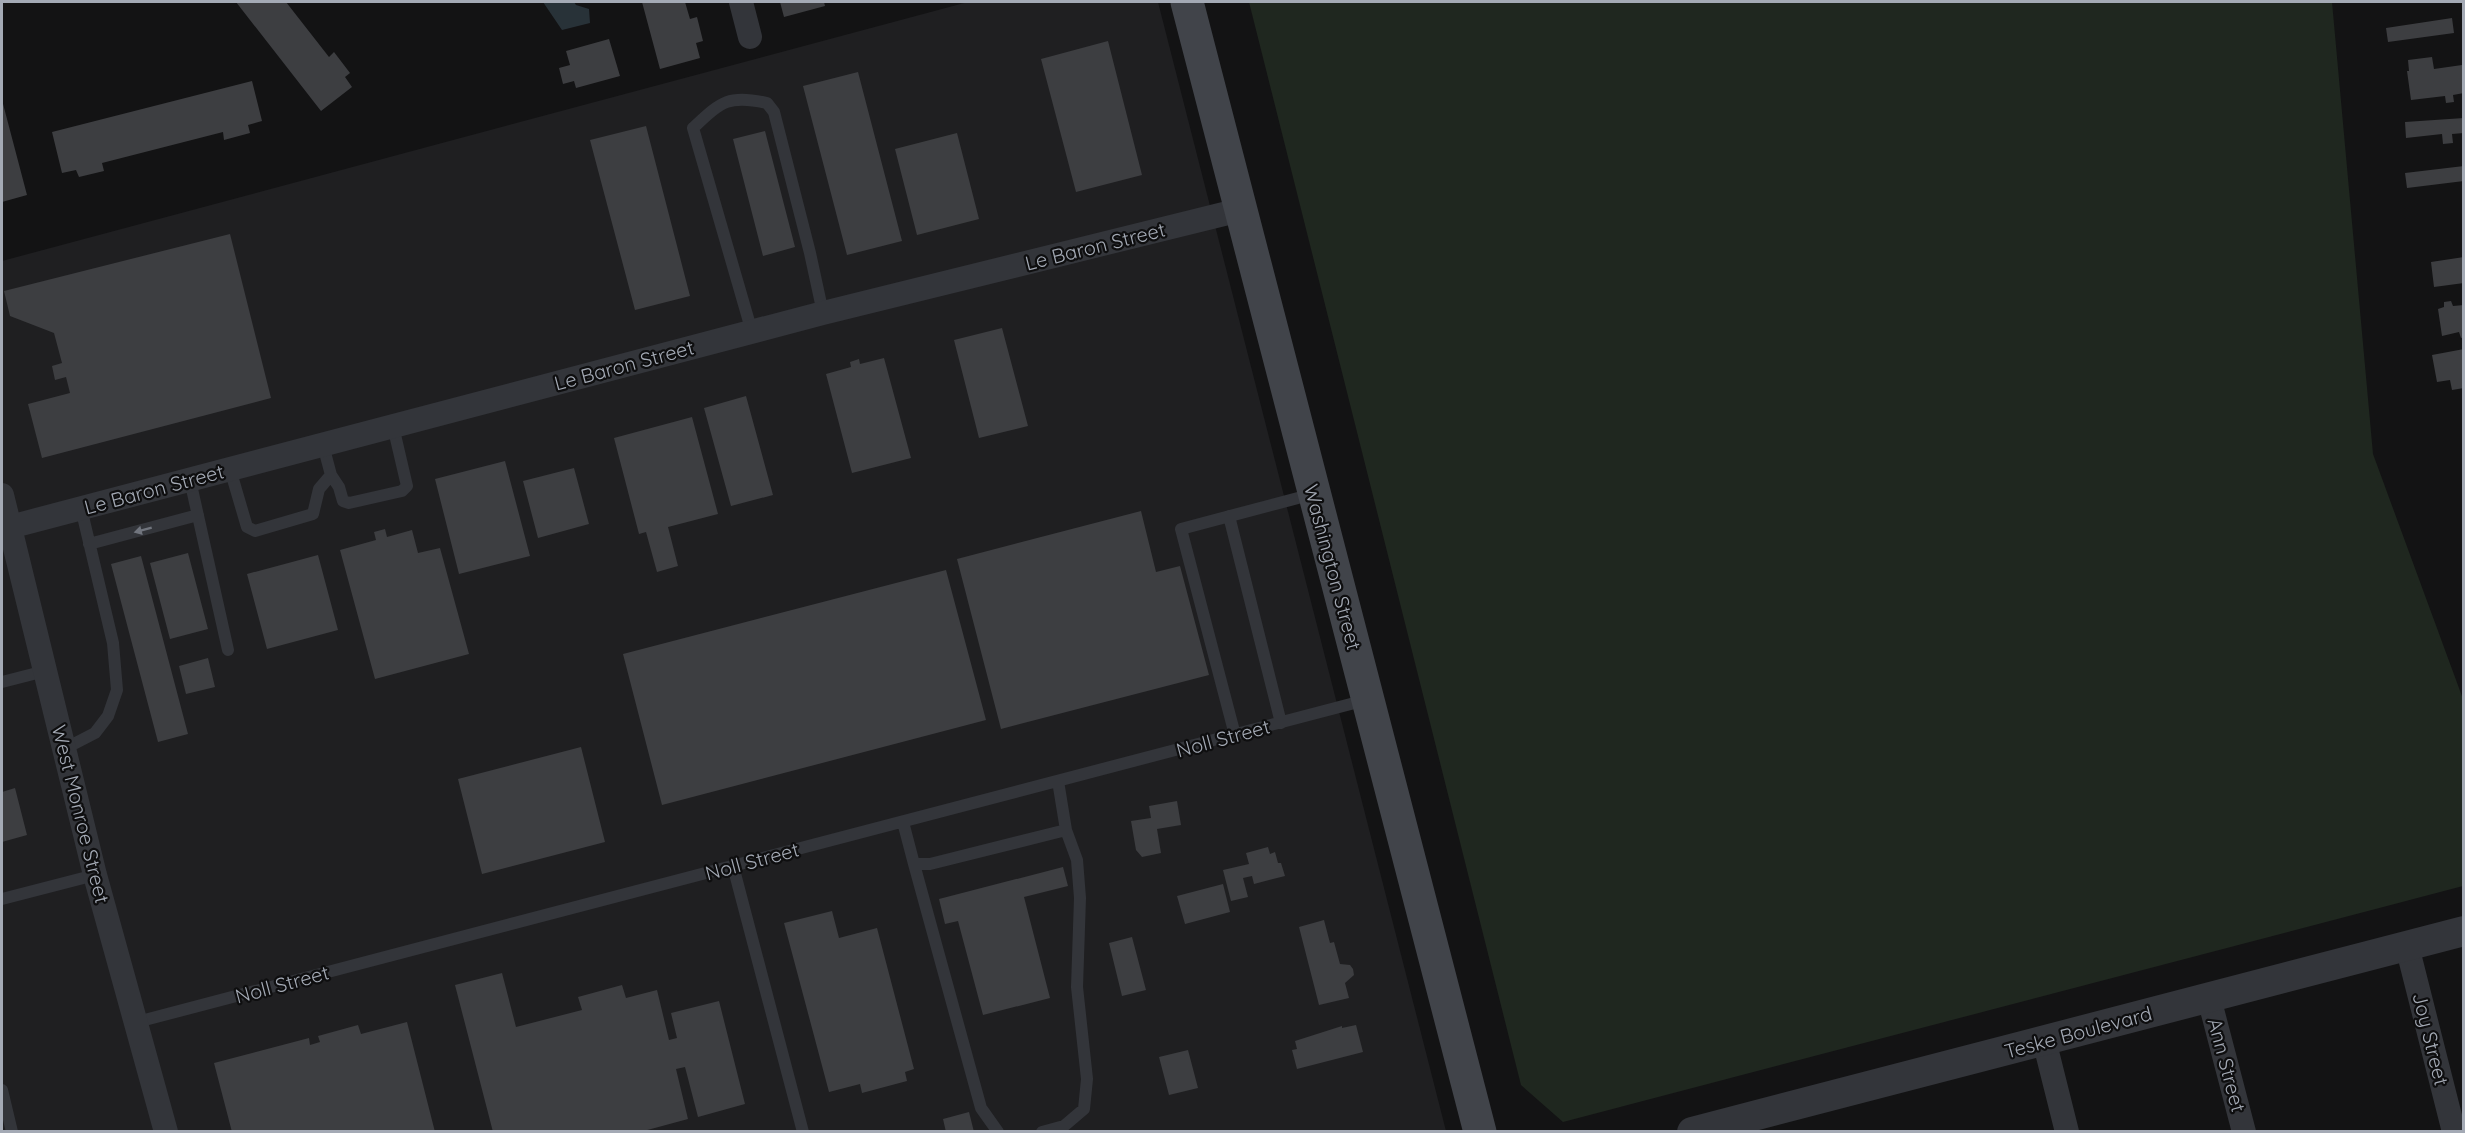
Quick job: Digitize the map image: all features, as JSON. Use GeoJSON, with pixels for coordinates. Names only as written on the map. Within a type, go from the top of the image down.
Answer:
{"type":"FeatureCollection","features":[{"type":"Feature","properties":{"kind":"main road","name":"Washington Street"},"geometry":{"type":"LineString","coordinates":[[1187,2],[1480,1131]]}},
{"type":"Feature","properties":{"kind":"street"},"geometry":{"type":"LineString","coordinates":[[741,2],[750,37]]}},
{"type":"Feature","properties":{"kind":"street","name":"Le Baron Street"},"geometry":{"type":"LineString","coordinates":[[10,527],[752,332],[1240,210]]}},
{"type":"Feature","properties":{"kind":"street","name":"West Monroe Street"},"geometry":{"type":"LineString","coordinates":[[2,495],[95,875],[166,1131]]}},
{"type":"Feature","properties":{"kind":"street","name":"Teske Boulevard"},"geometry":{"type":"LineString","coordinates":[[1692,1131],[2463,931]]}},
{"type":"Feature","properties":{"kind":"street","name":"Joy Street"},"geometry":{"type":"LineString","coordinates":[[2407,946],[2454,1131]]}},
{"type":"Feature","properties":{"kind":"street","name":"Ann Street"},"geometry":{"type":"LineString","coordinates":[[2209,998],[2244,1131]]}},
{"type":"Feature","properties":{"kind":"street"},"geometry":{"type":"LineString","coordinates":[[2044,1040],[2067,1131]]}},
{"type":"Feature","properties":{"kind":"lane"},"geometry":{"type":"LineString","coordinates":[[752,332],[693,128],[723,102],[746,98],[767,103],[774,112],[823,314]]}},
{"type":"Feature","properties":{"kind":"lane"},"geometry":{"type":"LineString","coordinates":[[323,445],[331,475],[339,487],[343,501],[349,503],[402,491],[407,486],[393,426]]}},
{"type":"Feature","properties":{"kind":"lane"},"geometry":{"type":"LineString","coordinates":[[230,469],[247,526],[255,531],[313,514],[319,489],[331,475]]}},
{"type":"Feature","properties":{"kind":"lane"},"geometry":{"type":"LineString","coordinates":[[190,480],[228,650]]}},
{"type":"Feature","properties":{"kind":"lane"},"geometry":{"type":"LineString","coordinates":[[1235,735],[1181,529],[1314,494]]}},
{"type":"Feature","properties":{"kind":"lane"},"geometry":{"type":"LineString","coordinates":[[64,749],[95,733],[108,716],[117,690],[112,643],[81,508]]}},
{"type":"Feature","properties":{"kind":"lane"},"geometry":{"type":"LineString","coordinates":[[89,544],[198,515]]}},
{"type":"Feature","properties":{"kind":"lane"},"geometry":{"type":"LineString","coordinates":[[1229,516],[1281,723]]}},
{"type":"Feature","properties":{"kind":"lane"},"geometry":{"type":"LineString","coordinates":[[2,682],[45,671]]}},
{"type":"Feature","properties":{"kind":"lane","name":"Noll Street"},"geometry":{"type":"LineString","coordinates":[[137,1023],[1368,699]]}},
{"type":"Feature","properties":{"kind":"lane"},"geometry":{"type":"LineString","coordinates":[[1042,1131],[1064,1126],[1084,1109],[1087,1079],[1077,987],[1080,898],[1077,860],[1066,830],[1058,781]]}},
{"type":"Feature","properties":{"kind":"lane"},"geometry":{"type":"LineString","coordinates":[[903,822],[981,1108],[998,1131]]}},
{"type":"Feature","properties":{"kind":"lane"},"geometry":{"type":"LineString","coordinates":[[914,864],[930,864],[1066,830]]}},
{"type":"Feature","properties":{"kind":"lane"},"geometry":{"type":"LineString","coordinates":[[732,866],[803,1131]]}},
{"type":"Feature","properties":{"kind":"lane"},"geometry":{"type":"LineString","coordinates":[[2,899],[95,875]]}},
{"type":"Feature","properties":{"kind":"lane"},"geometry":{"type":"LineString","coordinates":[[2,1090],[12,1131]]}},
{"type":"Feature","properties":{"kind":"shaded area"},"geometry":{"type":"Polygon","coordinates":[[[543,2],[574,2],[576,5],[589,9],[590,23],[562,30],[543,2]]]}},
{"type":"Feature","properties":{"kind":"shaded area"},"geometry":{"type":"Polygon","coordinates":[[[968,2],[1158,2],[1446,1131],[2,1132],[2,261],[968,2]]]}},
{"type":"Feature","properties":{"kind":"shaded area"},"geometry":{"type":"Polygon","coordinates":[[[1249,2],[2332,2],[2373,454],[2463,699],[2463,886],[1563,1122],[1521,1085],[1249,2]]]}},
{"type":"Feature","properties":{"kind":"building"},"geometry":{"type":"Polygon","coordinates":[[[236,2],[286,2],[329,57],[334,52],[350,73],[345,77],[352,87],[321,111],[236,2]]]}},
{"type":"Feature","properties":{"kind":"building"},"geometry":{"type":"Polygon","coordinates":[[[642,2],[685,2],[690,19],[697,17],[703,41],[696,43],[700,58],[660,69],[642,2]]]}},
{"type":"Feature","properties":{"kind":"building"},"geometry":{"type":"Polygon","coordinates":[[[780,2],[824,2],[825,6],[784,17],[780,2]]]}},
{"type":"Feature","properties":{"kind":"building"},"geometry":{"type":"Polygon","coordinates":[[[2452,18],[2454,33],[2388,42],[2386,28],[2452,18]]]}},
{"type":"Feature","properties":{"kind":"building"},"geometry":{"type":"Polygon","coordinates":[[[609,39],[620,76],[576,88],[574,81],[563,84],[559,68],[570,65],[566,51],[609,39]]]}},
{"type":"Feature","properties":{"kind":"building"},"geometry":{"type":"Polygon","coordinates":[[[1108,41],[1142,175],[1076,192],[1041,59],[1108,41]]]}},
{"type":"Feature","properties":{"kind":"building"},"geometry":{"type":"Polygon","coordinates":[[[2432,57],[2434,69],[2462,65],[2464,93],[2453,95],[2454,102],[2446,103],[2445,96],[2411,100],[2407,71],[2409,71],[2408,60],[2432,57]]]}},
{"type":"Feature","properties":{"kind":"building"},"geometry":{"type":"Polygon","coordinates":[[[858,72],[902,241],[847,255],[803,86],[858,72]]]}},
{"type":"Feature","properties":{"kind":"building"},"geometry":{"type":"Polygon","coordinates":[[[252,81],[262,121],[248,125],[250,133],[224,140],[223,132],[102,163],[104,171],[79,177],[76,170],[62,173],[52,132],[252,81]]]}},
{"type":"Feature","properties":{"kind":"building"},"geometry":{"type":"Polygon","coordinates":[[[2,100],[27,195],[2,202],[2,100]]]}},
{"type":"Feature","properties":{"kind":"building"},"geometry":{"type":"Polygon","coordinates":[[[2464,118],[2464,133],[2452,134],[2453,143],[2443,144],[2442,134],[2406,138],[2405,122],[2464,118]]]}},
{"type":"Feature","properties":{"kind":"building"},"geometry":{"type":"Polygon","coordinates":[[[646,126],[690,296],[635,310],[590,140],[646,126]]]}},
{"type":"Feature","properties":{"kind":"building"},"geometry":{"type":"Polygon","coordinates":[[[765,131],[795,247],[763,256],[733,139],[765,131]]]}},
{"type":"Feature","properties":{"kind":"building"},"geometry":{"type":"Polygon","coordinates":[[[957,133],[979,219],[917,235],[895,149],[957,133]]]}},
{"type":"Feature","properties":{"kind":"building"},"geometry":{"type":"Polygon","coordinates":[[[2464,166],[2464,181],[2407,188],[2405,173],[2464,166]]]}},
{"type":"Feature","properties":{"kind":"building"},"geometry":{"type":"Polygon","coordinates":[[[230,234],[271,398],[42,458],[28,404],[70,393],[66,377],[55,380],[52,366],[62,363],[54,333],[10,316],[4,291],[230,234]]]}},
{"type":"Feature","properties":{"kind":"building"},"geometry":{"type":"Polygon","coordinates":[[[2464,257],[2464,283],[2434,287],[2431,262],[2464,257]]]}},
{"type":"Feature","properties":{"kind":"building"},"geometry":{"type":"Polygon","coordinates":[[[2451,301],[2453,306],[2464,305],[2464,337],[2461,338],[2459,332],[2442,336],[2438,309],[2444,307],[2444,302],[2451,301]]]}},
{"type":"Feature","properties":{"kind":"building"},"geometry":{"type":"Polygon","coordinates":[[[1002,328],[1028,426],[979,438],[954,340],[1002,328]]]}},
{"type":"Feature","properties":{"kind":"building"},"geometry":{"type":"Polygon","coordinates":[[[2464,349],[2464,388],[2452,390],[2450,380],[2437,382],[2432,355],[2464,349]]]}},
{"type":"Feature","properties":{"kind":"building"},"geometry":{"type":"Polygon","coordinates":[[[884,358],[911,458],[852,473],[826,374],[851,367],[850,362],[859,359],[860,364],[884,358]]]}},
{"type":"Feature","properties":{"kind":"building"},"geometry":{"type":"Polygon","coordinates":[[[746,396],[773,495],[731,506],[704,408],[746,396]]]}},
{"type":"Feature","properties":{"kind":"building"},"geometry":{"type":"Polygon","coordinates":[[[692,417],[718,514],[668,527],[678,566],[657,572],[646,532],[639,534],[614,438],[692,417]]]}},
{"type":"Feature","properties":{"kind":"building"},"geometry":{"type":"Polygon","coordinates":[[[505,461],[530,556],[459,574],[435,479],[505,461]]]}},
{"type":"Feature","properties":{"kind":"building"},"geometry":{"type":"Polygon","coordinates":[[[574,468],[589,524],[538,538],[523,481],[574,468]]]}},
{"type":"Feature","properties":{"kind":"building"},"geometry":{"type":"Polygon","coordinates":[[[1141,511],[1156,572],[1180,566],[1209,675],[1001,729],[957,559],[1141,511]]]}},
{"type":"Feature","properties":{"kind":"building"},"geometry":{"type":"Polygon","coordinates":[[[385,529],[387,537],[412,530],[418,553],[440,548],[469,654],[375,679],[340,550],[376,540],[374,532],[385,529]]]}},
{"type":"Feature","properties":{"kind":"building"},"geometry":{"type":"Polygon","coordinates":[[[188,553],[208,629],[170,639],[150,563],[188,553]]]}},
{"type":"Feature","properties":{"kind":"building"},"geometry":{"type":"Polygon","coordinates":[[[318,555],[338,630],[267,649],[247,574],[318,555]]]}},
{"type":"Feature","properties":{"kind":"building"},"geometry":{"type":"Polygon","coordinates":[[[141,556],[188,734],[158,742],[111,564],[141,556]]]}},
{"type":"Feature","properties":{"kind":"building"},"geometry":{"type":"Polygon","coordinates":[[[946,570],[986,720],[662,805],[623,654],[946,570]]]}},
{"type":"Feature","properties":{"kind":"building"},"geometry":{"type":"Polygon","coordinates":[[[208,658],[215,687],[186,694],[179,666],[208,658]]]}},
{"type":"Feature","properties":{"kind":"building"},"geometry":{"type":"Polygon","coordinates":[[[581,747],[605,842],[482,874],[458,779],[581,747]]]}},
{"type":"Feature","properties":{"kind":"building"},"geometry":{"type":"Polygon","coordinates":[[[15,788],[27,835],[2,842],[2,792],[15,788]]]}},
{"type":"Feature","properties":{"kind":"building"},"geometry":{"type":"Polygon","coordinates":[[[1177,801],[1181,825],[1157,829],[1161,853],[1142,857],[1136,850],[1131,821],[1151,818],[1149,806],[1177,801]]]}},
{"type":"Feature","properties":{"kind":"building"},"geometry":{"type":"Polygon","coordinates":[[[1268,847],[1270,854],[1275,852],[1285,876],[1254,884],[1252,876],[1243,878],[1248,897],[1231,901],[1223,870],[1249,864],[1246,853],[1268,847]]]}},
{"type":"Feature","properties":{"kind":"building"},"geometry":{"type":"Polygon","coordinates":[[[1063,867],[1068,886],[1024,897],[1050,998],[983,1015],[958,921],[945,924],[939,899],[1063,867]]]}},
{"type":"Feature","properties":{"kind":"building"},"geometry":{"type":"Polygon","coordinates":[[[1223,884],[1230,912],[1185,924],[1177,896],[1223,884]]]}},
{"type":"Feature","properties":{"kind":"building"},"geometry":{"type":"Polygon","coordinates":[[[832,911],[839,938],[877,928],[914,1069],[905,1072],[907,1081],[862,1093],[860,1084],[829,1092],[784,923],[832,911]]]}},
{"type":"Feature","properties":{"kind":"building"},"geometry":{"type":"Polygon","coordinates":[[[1324,920],[1330,943],[1334,942],[1340,964],[1350,965],[1354,975],[1345,983],[1349,998],[1319,1005],[1299,927],[1324,920]]]}},
{"type":"Feature","properties":{"kind":"building"},"geometry":{"type":"Polygon","coordinates":[[[1132,937],[1146,990],[1122,996],[1109,943],[1132,937]]]}},
{"type":"Feature","properties":{"kind":"building"},"geometry":{"type":"Polygon","coordinates":[[[502,973],[516,1027],[582,1010],[578,997],[622,985],[626,998],[657,990],[669,1040],[677,1038],[671,1013],[719,1001],[745,1104],[698,1117],[685,1067],[676,1069],[688,1119],[640,1132],[493,1132],[455,985],[502,973]]]}},
{"type":"Feature","properties":{"kind":"building"},"geometry":{"type":"Polygon","coordinates":[[[407,1022],[435,1132],[232,1132],[214,1063],[309,1038],[310,1045],[320,1042],[318,1036],[358,1025],[361,1034],[407,1022]]]}},
{"type":"Feature","properties":{"kind":"building"},"geometry":{"type":"Polygon","coordinates":[[[1356,1025],[1363,1052],[1297,1069],[1292,1050],[1297,1049],[1295,1041],[1342,1026],[1342,1028],[1356,1025]]]}},
{"type":"Feature","properties":{"kind":"building"},"geometry":{"type":"Polygon","coordinates":[[[1188,1050],[1198,1088],[1169,1095],[1159,1057],[1188,1050]]]}},
{"type":"Feature","properties":{"kind":"building"},"geometry":{"type":"Polygon","coordinates":[[[969,1112],[974,1132],[946,1132],[943,1119],[969,1112]]]}}]}
